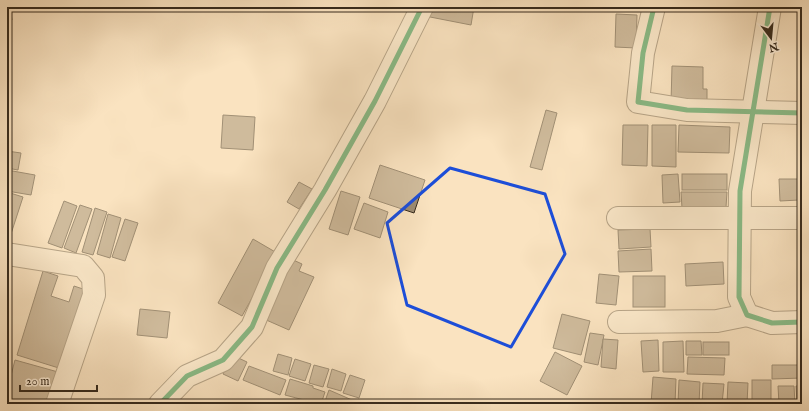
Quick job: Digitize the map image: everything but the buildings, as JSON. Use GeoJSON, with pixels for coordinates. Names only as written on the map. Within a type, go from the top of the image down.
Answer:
{"type":"FeatureCollection","features":[{"type":"Feature","properties":{"kind":"street"},"geometry":{"type":"LineString","coordinates":[[160,404],[187,376],[223,360],[252,327],[277,268],[337,170],[375,101],[422,7]]}},
{"type":"Feature","properties":{"kind":"street"},"geometry":{"type":"LineString","coordinates":[[654,7],[643,52],[638,102],[687,110],[802,113]]}},
{"type":"Feature","properties":{"kind":"street"},"geometry":{"type":"LineString","coordinates":[[747,315],[739,297],[740,191],[770,7]]}},
{"type":"Feature","properties":{"kind":"street"},"geometry":{"type":"LineString","coordinates":[[618,218],[802,218]]}},
{"type":"Feature","properties":{"kind":"street"},"geometry":{"type":"LineString","coordinates":[[7,254],[83,266],[93,278],[94,295],[57,404]]}},
{"type":"Feature","properties":{"kind":"street"},"geometry":{"type":"LineString","coordinates":[[619,322],[717,321],[747,315],[772,323],[802,322]]}},
{"type":"Feature","properties":{"kind":"highlighted area"},"geometry":{"type":"Polygon","coordinates":[[[450,168],[545,194],[565,254],[511,347],[407,305],[387,223],[450,168]]]}},
{"type":"Feature","properties":{"kind":"cycle path"},"geometry":{"type":"LineString","coordinates":[[160,404],[187,376],[223,360],[252,327],[277,268],[325,190],[375,101],[422,7]]}},
{"type":"Feature","properties":{"kind":"cycle path"},"geometry":{"type":"LineString","coordinates":[[654,7],[643,53],[638,102],[687,110],[802,113]]}},
{"type":"Feature","properties":{"kind":"cycle path"},"geometry":{"type":"LineString","coordinates":[[770,7],[740,191],[739,297],[747,315],[772,323],[802,322]]}}]}
